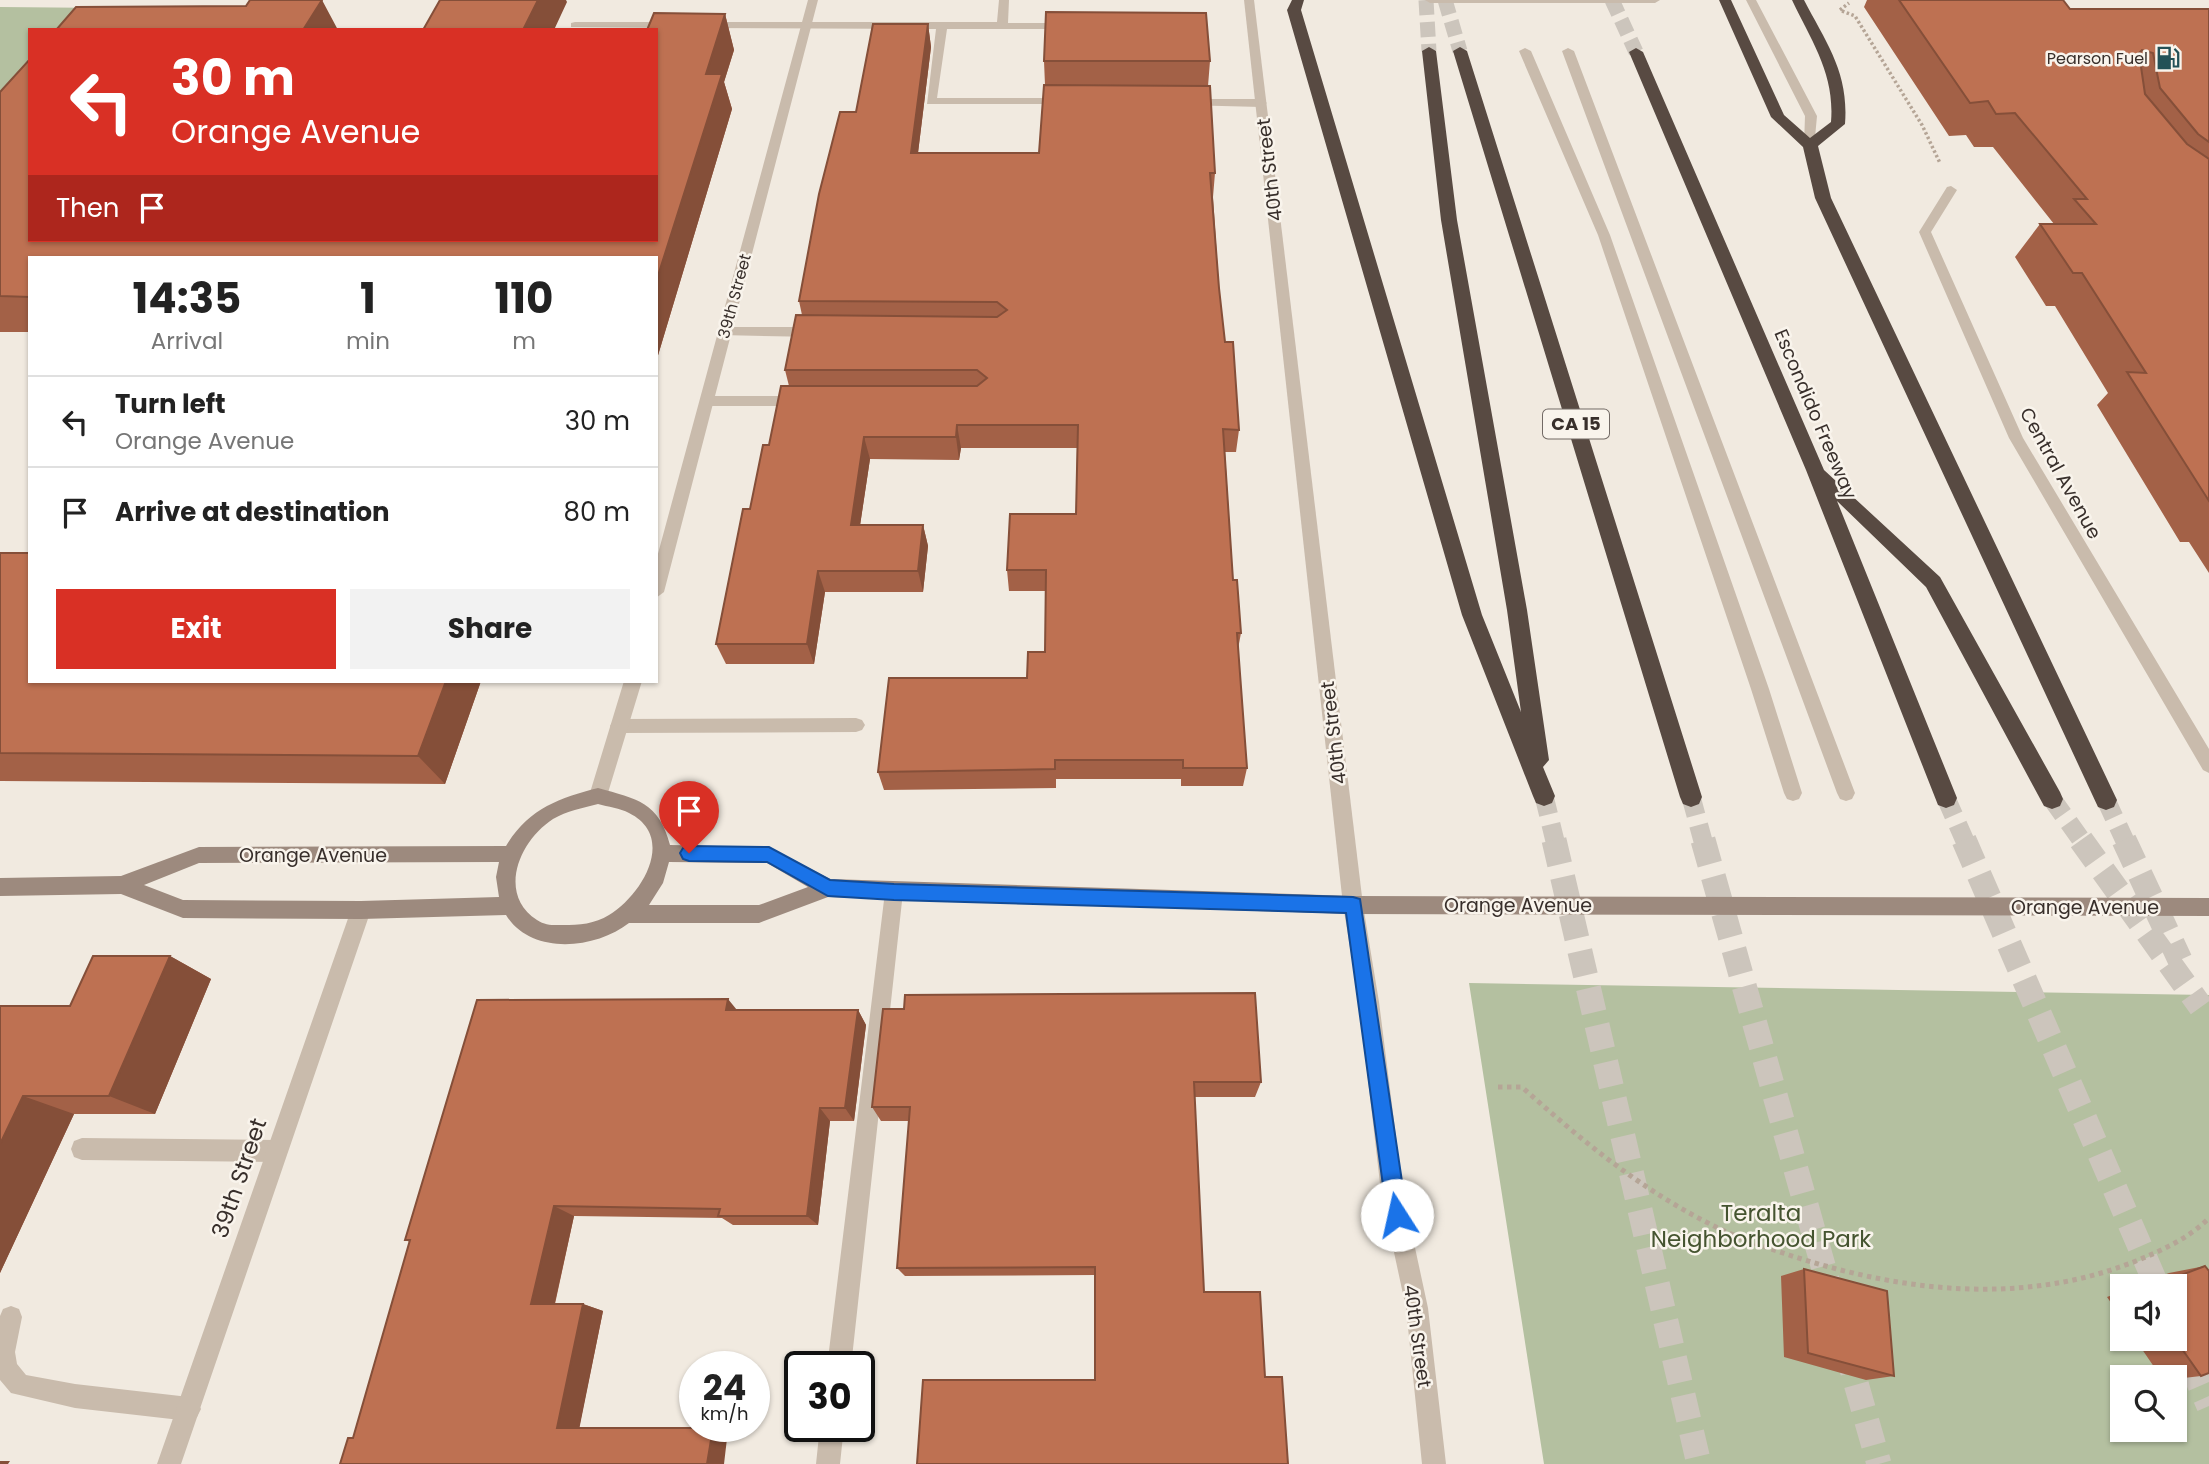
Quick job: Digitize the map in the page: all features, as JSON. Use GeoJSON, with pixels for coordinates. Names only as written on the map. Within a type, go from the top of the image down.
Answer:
{"type":"FeatureCollection","features":[{"type":"Feature","properties":{"kind":"highway"},"geometry":{"type":"LineString","coordinates":[[1298,0],[1294,10],[1472,615],[1544,796],[1517,610],[1449,220],[1429,51]]}},
{"type":"Feature","properties":{"kind":"highway"},"geometry":{"type":"LineString","coordinates":[[1725,0],[1778,117],[1810,145],[1823,198],[2106,800]]}},
{"type":"Feature","properties":{"kind":"highway"},"geometry":{"type":"LineString","coordinates":[[1798,0],[1833,69],[1840,98],[1838,124],[1810,145]]}},
{"type":"Feature","properties":{"kind":"highway","name":"CA 15"},"geometry":{"type":"LineString","coordinates":[[1460,51],[1691,797]]}},
{"type":"Feature","properties":{"kind":"highway","name":"Escondido Freeway"},"geometry":{"type":"LineString","coordinates":[[1636,52],[1815,470],[1946,798]]}},
{"type":"Feature","properties":{"kind":"highway"},"geometry":{"type":"LineString","coordinates":[[1815,470],[1933,582],[2052,799]]}},
{"type":"Feature","properties":{"kind":"main road"},"geometry":{"type":"LineString","coordinates":[[598,796],[635,804],[651,817],[661,835],[663,853],[657,878],[643,900],[630,914],[598,931],[572,936],[546,934],[524,923],[509,906],[505,884],[510,854],[520,837],[540,818],[564,804],[598,796]]}},
{"type":"Feature","properties":{"kind":"main road","name":"Orange Avenue"},"geometry":{"type":"LineString","coordinates":[[663,853],[769,855],[828,888]]}},
{"type":"Feature","properties":{"kind":"main road","name":"Orange Avenue"},"geometry":{"type":"LineString","coordinates":[[0,887],[121,885],[199,855],[510,854]]}},
{"type":"Feature","properties":{"kind":"main road","name":"Orange Avenue"},"geometry":{"type":"LineString","coordinates":[[121,885],[183,909],[361,910],[509,906]]}},
{"type":"Feature","properties":{"kind":"main road","name":"Orange Avenue"},"geometry":{"type":"LineString","coordinates":[[630,914],[759,914],[828,888],[1353,905],[2209,907]]}},
{"type":"Feature","properties":{"kind":"street","name":"39th Street"},"geometry":{"type":"LineString","coordinates":[[658,585],[813,0]]}},
{"type":"Feature","properties":{"kind":"street"},"geometry":{"type":"LineString","coordinates":[[1002,25],[1004,0]]}},
{"type":"Feature","properties":{"kind":"street","name":"40th Street"},"geometry":{"type":"LineString","coordinates":[[1249,0],[1353,905],[1369,1002],[1392,1192],[1417,1308],[1434,1464]]}},
{"type":"Feature","properties":{"kind":"street"},"geometry":{"type":"LineString","coordinates":[[1430,0],[1655,0]]}},
{"type":"Feature","properties":{"kind":"street"},"geometry":{"type":"LineString","coordinates":[[1751,0],[1811,116],[1810,145]]}},
{"type":"Feature","properties":{"kind":"street"},"geometry":{"type":"LineString","coordinates":[[575,25],[681,25]]}},
{"type":"Feature","properties":{"kind":"street"},"geometry":{"type":"LineString","coordinates":[[694,25],[1083,26]]}},
{"type":"Feature","properties":{"kind":"street"},"geometry":{"type":"LineString","coordinates":[[942,26],[931,102],[1082,102]]}},
{"type":"Feature","properties":{"kind":"street"},"geometry":{"type":"LineString","coordinates":[[1525,51],[1604,235],[1760,689],[1793,793]]}},
{"type":"Feature","properties":{"kind":"street"},"geometry":{"type":"LineString","coordinates":[[1568,51],[1846,793]]}},
{"type":"Feature","properties":{"kind":"street"},"geometry":{"type":"LineString","coordinates":[[1179,103],[1261,103]]}},
{"type":"Feature","properties":{"kind":"street","name":"Central Avenue"},"geometry":{"type":"LineString","coordinates":[[1951,190],[1925,232],[2015,438],[2209,765]]}},
{"type":"Feature","properties":{"kind":"street"},"geometry":{"type":"LineString","coordinates":[[725,332],[834,332]]}},
{"type":"Feature","properties":{"kind":"street"},"geometry":{"type":"LineString","coordinates":[[707,401],[817,401]]}},
{"type":"Feature","properties":{"kind":"street"},"geometry":{"type":"LineString","coordinates":[[598,796],[632,683]]}},
{"type":"Feature","properties":{"kind":"street"},"geometry":{"type":"LineString","coordinates":[[619,726],[856,725]]}},
{"type":"Feature","properties":{"kind":"street"},"geometry":{"type":"LineString","coordinates":[[841,1351],[894,892]]}},
{"type":"Feature","properties":{"kind":"street","name":"39th Street"},"geometry":{"type":"LineString","coordinates":[[169,1464],[361,910]]}},
{"type":"Feature","properties":{"kind":"street"},"geometry":{"type":"LineString","coordinates":[[82,1149],[276,1151]]}},
{"type":"Feature","properties":{"kind":"street"},"geometry":{"type":"LineString","coordinates":[[11,1317],[3,1352],[6,1369],[19,1385],[75,1396],[189,1409]]}},
{"type":"Feature","properties":{"kind":"street"},"geometry":{"type":"LineString","coordinates":[[828,1464],[830,1442]]}},
{"type":"Feature","properties":{"kind":"path"},"geometry":{"type":"LineString","coordinates":[[1849,3],[1840,10],[1855,16],[1923,125],[1951,190]]}},
{"type":"Feature","properties":{"kind":"path"},"geometry":{"type":"LineString","coordinates":[[1498,1087],[1522,1087],[1589,1148],[1642,1185],[1707,1223],[1802,1260],[1866,1277],[1925,1287],[1975,1290],[2021,1290],[2064,1283],[2106,1273],[2138,1261],[2175,1243],[2209,1218]]}},
{"type":"Feature","properties":{"kind":"green space"},"geometry":{"type":"Polygon","coordinates":[[[0,7],[109,8],[92,28],[28,28],[28,103],[0,136],[0,7]]]}},
{"type":"Feature","properties":{"kind":"green space","name":"Teralta Neighborhood Park"},"geometry":{"type":"Polygon","coordinates":[[[1469,983],[2209,995],[2209,1464],[1544,1464],[1469,983]]]}},
{"type":"Feature","properties":{"kind":"building"},"geometry":{"type":"Polygon","coordinates":[[[250,0],[322,0],[304,28],[58,28],[76,7],[246,6],[250,0]]]}},
{"type":"Feature","properties":{"kind":"building"},"geometry":{"type":"Polygon","coordinates":[[[440,0],[538,0],[524,28],[424,28],[440,0]]]}},
{"type":"Feature","properties":{"kind":"building"},"geometry":{"type":"Polygon","coordinates":[[[1899,0],[2063,0],[2070,9],[2209,9],[2209,142],[2198,134],[2160,88],[2153,53],[2142,50],[2139,53],[2145,94],[2187,144],[2209,159],[2209,501],[2127,372],[2146,373],[2082,273],[2073,273],[2040,224],[2096,224],[2074,199],[2087,199],[2015,113],[1996,114],[1988,101],[1970,103],[1899,0]]]}},
{"type":"Feature","properties":{"kind":"building"},"geometry":{"type":"Polygon","coordinates":[[[1046,12],[1206,13],[1210,61],[1044,61],[1046,12]]]}},
{"type":"Feature","properties":{"kind":"building"},"geometry":{"type":"Polygon","coordinates":[[[654,13],[725,14],[706,74],[722,74],[658,276],[658,256],[28,256],[28,297],[0,296],[0,92],[28,61],[28,242],[658,242],[658,28],[648,28],[654,13]]]}},
{"type":"Feature","properties":{"kind":"building"},"geometry":{"type":"Polygon","coordinates":[[[873,24],[928,24],[911,153],[1039,153],[1044,85],[1210,86],[1215,173],[1210,173],[1219,288],[1225,342],[1233,342],[1239,430],[1223,429],[1233,580],[1237,580],[1241,633],[1237,633],[1247,768],[1183,768],[1183,760],[1055,760],[1055,769],[878,772],[889,678],[1027,678],[1028,652],[1045,652],[1046,570],[1007,570],[1010,514],[1076,514],[1078,425],[957,425],[956,437],[864,437],[851,525],[923,525],[918,571],[818,571],[807,644],[716,644],[743,509],[750,509],[763,445],[769,445],[781,386],[977,386],[987,378],[977,370],[785,370],[796,315],[997,317],[1007,310],[997,302],[799,301],[819,194],[840,112],[856,112],[873,24]]]}},
{"type":"Feature","properties":{"kind":"building"},"geometry":{"type":"Polygon","coordinates":[[[0,553],[28,553],[28,683],[445,683],[418,756],[0,753],[0,553]]]}},
{"type":"Feature","properties":{"kind":"building"},"geometry":{"type":"Polygon","coordinates":[[[93,956],[170,956],[109,1096],[23,1096],[0,1144],[0,1006],[70,1006],[93,956]]]}},
{"type":"Feature","properties":{"kind":"building"},"geometry":{"type":"Polygon","coordinates":[[[1255,993],[1261,1082],[1194,1082],[1204,1292],[1260,1292],[1265,1377],[1282,1377],[1288,1464],[917,1464],[923,1380],[1095,1380],[1095,1267],[897,1268],[910,1107],[872,1107],[883,1009],[904,1009],[905,995],[1255,993]]]}},
{"type":"Feature","properties":{"kind":"building"},"geometry":{"type":"Polygon","coordinates":[[[728,999],[726,1010],[858,1010],[845,1108],[820,1108],[807,1216],[718,1216],[720,1209],[554,1206],[531,1304],[583,1304],[557,1428],[679,1428],[679,1442],[711,1442],[707,1464],[340,1464],[348,1438],[353,1438],[410,1240],[405,1240],[477,1000],[728,999]]]}},
{"type":"Feature","properties":{"kind":"building"},"geometry":{"type":"Polygon","coordinates":[[[2205,1266],[2209,1271],[2209,1373],[2201,1376],[2183,1351],[2187,1351],[2187,1274],[2184,1274],[2205,1266]]]}},
{"type":"Feature","properties":{"kind":"building"},"geometry":{"type":"Polygon","coordinates":[[[1804,1269],[1887,1291],[1894,1376],[1808,1353],[1804,1269]]]}},
{"type":"Feature","properties":{"kind":"tunnel"},"geometry":{"type":"LineString","coordinates":[[1426,0],[1429,51]]}},
{"type":"Feature","properties":{"kind":"tunnel"},"geometry":{"type":"LineString","coordinates":[[1445,0],[1460,51]]}},
{"type":"Feature","properties":{"kind":"tunnel"},"geometry":{"type":"LineString","coordinates":[[1612,0],[1636,52]]}},
{"type":"Feature","properties":{"kind":"tunnel"},"geometry":{"type":"LineString","coordinates":[[1544,796],[1555,841]]}},
{"type":"Feature","properties":{"kind":"tunnel"},"geometry":{"type":"LineString","coordinates":[[1691,797],[1703,841]]}},
{"type":"Feature","properties":{"kind":"tunnel"},"geometry":{"type":"LineString","coordinates":[[1946,798],[1965,841]]}},
{"type":"Feature","properties":{"kind":"tunnel"},"geometry":{"type":"LineString","coordinates":[[2052,799],[2082,841]]}},
{"type":"Feature","properties":{"kind":"tunnel"},"geometry":{"type":"LineString","coordinates":[[2106,800],[2125,841]]}},
{"type":"Feature","properties":{"kind":"tunnel"},"geometry":{"type":"LineString","coordinates":[[1554,840],[1699,1464]]}},
{"type":"Feature","properties":{"kind":"tunnel"},"geometry":{"type":"LineString","coordinates":[[1703,840],[1833,1301]]}},
{"type":"Feature","properties":{"kind":"tunnel"},"geometry":{"type":"LineString","coordinates":[[1964,840],[2152,1274]]}},
{"type":"Feature","properties":{"kind":"tunnel"},"geometry":{"type":"LineString","coordinates":[[2081,840],[2201,1007]]}},
{"type":"Feature","properties":{"kind":"tunnel"},"geometry":{"type":"LineString","coordinates":[[2124,840],[2180,960]]}},
{"type":"Feature","properties":{"kind":"tunnel"},"geometry":{"type":"LineString","coordinates":[[1846,1348],[1879,1464]]}},
{"type":"Feature","properties":{"kind":"tunnel"},"geometry":{"type":"LineString","coordinates":[[2185,1351],[2209,1406]]}},
{"type":"Feature","properties":{"kind":"place","name":"Pearson Fuel"},"geometry":{"type":"Point","coordinates":[2168,58]}},
{"type":"Feature","properties":{"kind":"route"},"geometry":{"type":"LineString","coordinates":[[689,853],[769,855],[828,888],[1353,905],[1369,1002],[1397,1215]]}}]}
